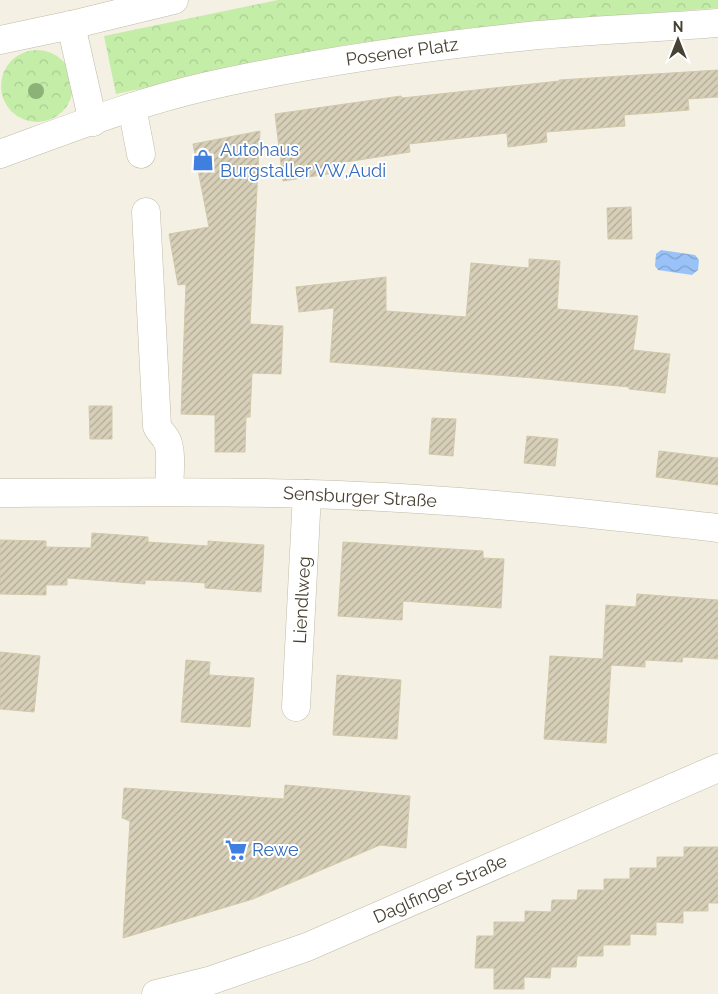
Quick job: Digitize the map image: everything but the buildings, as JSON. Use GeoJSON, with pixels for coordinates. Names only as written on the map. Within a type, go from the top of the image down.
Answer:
{"type":"FeatureCollection","features":[{"type":"Feature","properties":{"kind":"street"},"geometry":{"type":"LineString","coordinates":[[0,40],[174,0]]}},
{"type":"Feature","properties":{"kind":"street","name":"Posener Platz"},"geometry":{"type":"LineString","coordinates":[[0,154],[143,103],[274,72],[404,50],[530,36],[718,23]]}},
{"type":"Feature","properties":{"kind":"street"},"geometry":{"type":"LineString","coordinates":[[71,25],[93,122]]}},
{"type":"Feature","properties":{"kind":"street"},"geometry":{"type":"LineString","coordinates":[[132,107],[141,154]]}},
{"type":"Feature","properties":{"kind":"street"},"geometry":{"type":"LineString","coordinates":[[146,212],[157,426],[169,447],[169,492]]}},
{"type":"Feature","properties":{"kind":"street","name":"Sensburger Straße"},"geometry":{"type":"LineString","coordinates":[[0,493],[169,492],[307,494],[418,499],[718,528]]}},
{"type":"Feature","properties":{"kind":"street","name":"Liendlweg"},"geometry":{"type":"LineString","coordinates":[[296,707],[307,494]]}},
{"type":"Feature","properties":{"kind":"street","name":"Daglfinger Straße"},"geometry":{"type":"LineString","coordinates":[[156,994],[214,987],[718,768]]}},
{"type":"Feature","properties":{"kind":"green space"},"geometry":{"type":"Polygon","coordinates":[[[278,0],[718,0],[718,8],[471,28],[345,45],[116,94],[104,36],[278,0]]]}},
{"type":"Feature","properties":{"kind":"green space"},"geometry":{"type":"Polygon","coordinates":[[[37,50],[51,53],[63,60],[70,72],[73,86],[70,100],[63,112],[51,119],[37,122],[23,119],[11,112],[4,100],[1,86],[4,72],[11,60],[23,53],[37,50]]]}},
{"type":"Feature","properties":{"kind":"water"},"geometry":{"type":"Polygon","coordinates":[[[661,250],[695,255],[699,260],[698,270],[692,275],[658,270],[655,266],[656,254],[661,250]]]}},
{"type":"Feature","properties":{"kind":"place","name":"Autohaus Burgstaller VW,Audi"},"geometry":{"type":"Point","coordinates":[203,160]}},
{"type":"Feature","properties":{"kind":"place","name":"Rewe"},"geometry":{"type":"Point","coordinates":[236,850]}}]}
